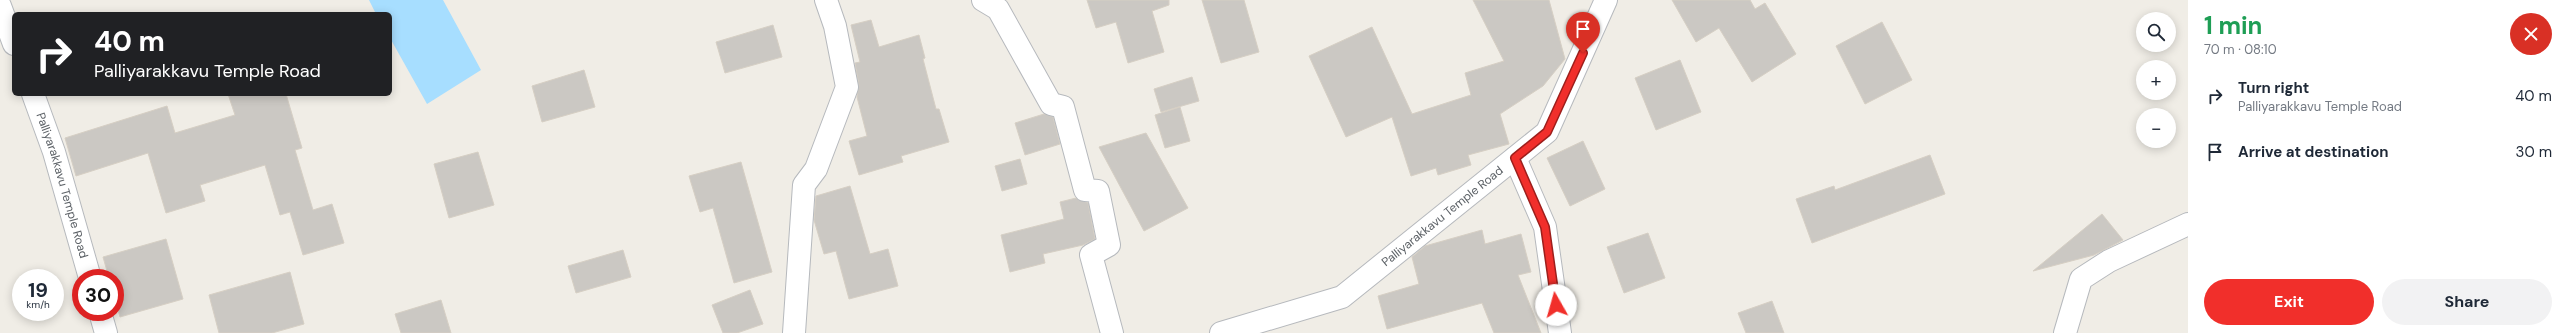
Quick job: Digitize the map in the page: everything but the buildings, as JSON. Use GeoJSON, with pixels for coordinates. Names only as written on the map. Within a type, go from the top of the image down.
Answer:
{"type":"FeatureCollection","features":[{"type":"Feature","properties":{"kind":"street"},"geometry":{"type":"LineString","coordinates":[[794,333],[804,185],[816,169],[847,87],[835,26],[826,0]]}},
{"type":"Feature","properties":{"kind":"street"},"geometry":{"type":"LineString","coordinates":[[983,0],[998,9],[1051,104],[1063,107],[1085,190],[1098,191],[1109,245],[1091,255],[1112,333]]}},
{"type":"Feature","properties":{"kind":"street","name":"Palliyarakkavu Temple Road"},"geometry":{"type":"LineString","coordinates":[[1221,333],[1342,297],[1547,132],[1606,0]]}},
{"type":"Feature","properties":{"kind":"street"},"geometry":{"type":"LineString","coordinates":[[0,6],[12,39]]}},
{"type":"Feature","properties":{"kind":"street","name":"Palliyarakkavu Temple Road"},"geometry":{"type":"LineString","coordinates":[[33,96],[54,152],[87,269]]}},
{"type":"Feature","properties":{"kind":"street"},"geometry":{"type":"LineString","coordinates":[[1515,158],[1545,227],[1560,333]]}},
{"type":"Feature","properties":{"kind":"street"},"geometry":{"type":"LineString","coordinates":[[2065,333],[2081,279],[2109,261],[2188,224]]}},
{"type":"Feature","properties":{"kind":"street"},"geometry":{"type":"LineString","coordinates":[[103,321],[106,333]]}},
{"type":"Feature","properties":{"kind":"water"},"geometry":{"type":"Polygon","coordinates":[[[369,0],[443,0],[481,70],[427,104],[392,42],[392,12],[375,12],[369,0]]]}},
{"type":"Feature","properties":{"kind":"route"},"geometry":{"type":"LineString","coordinates":[[1556,305],[1545,227],[1515,158],[1547,132],[1583,53]]}}]}
